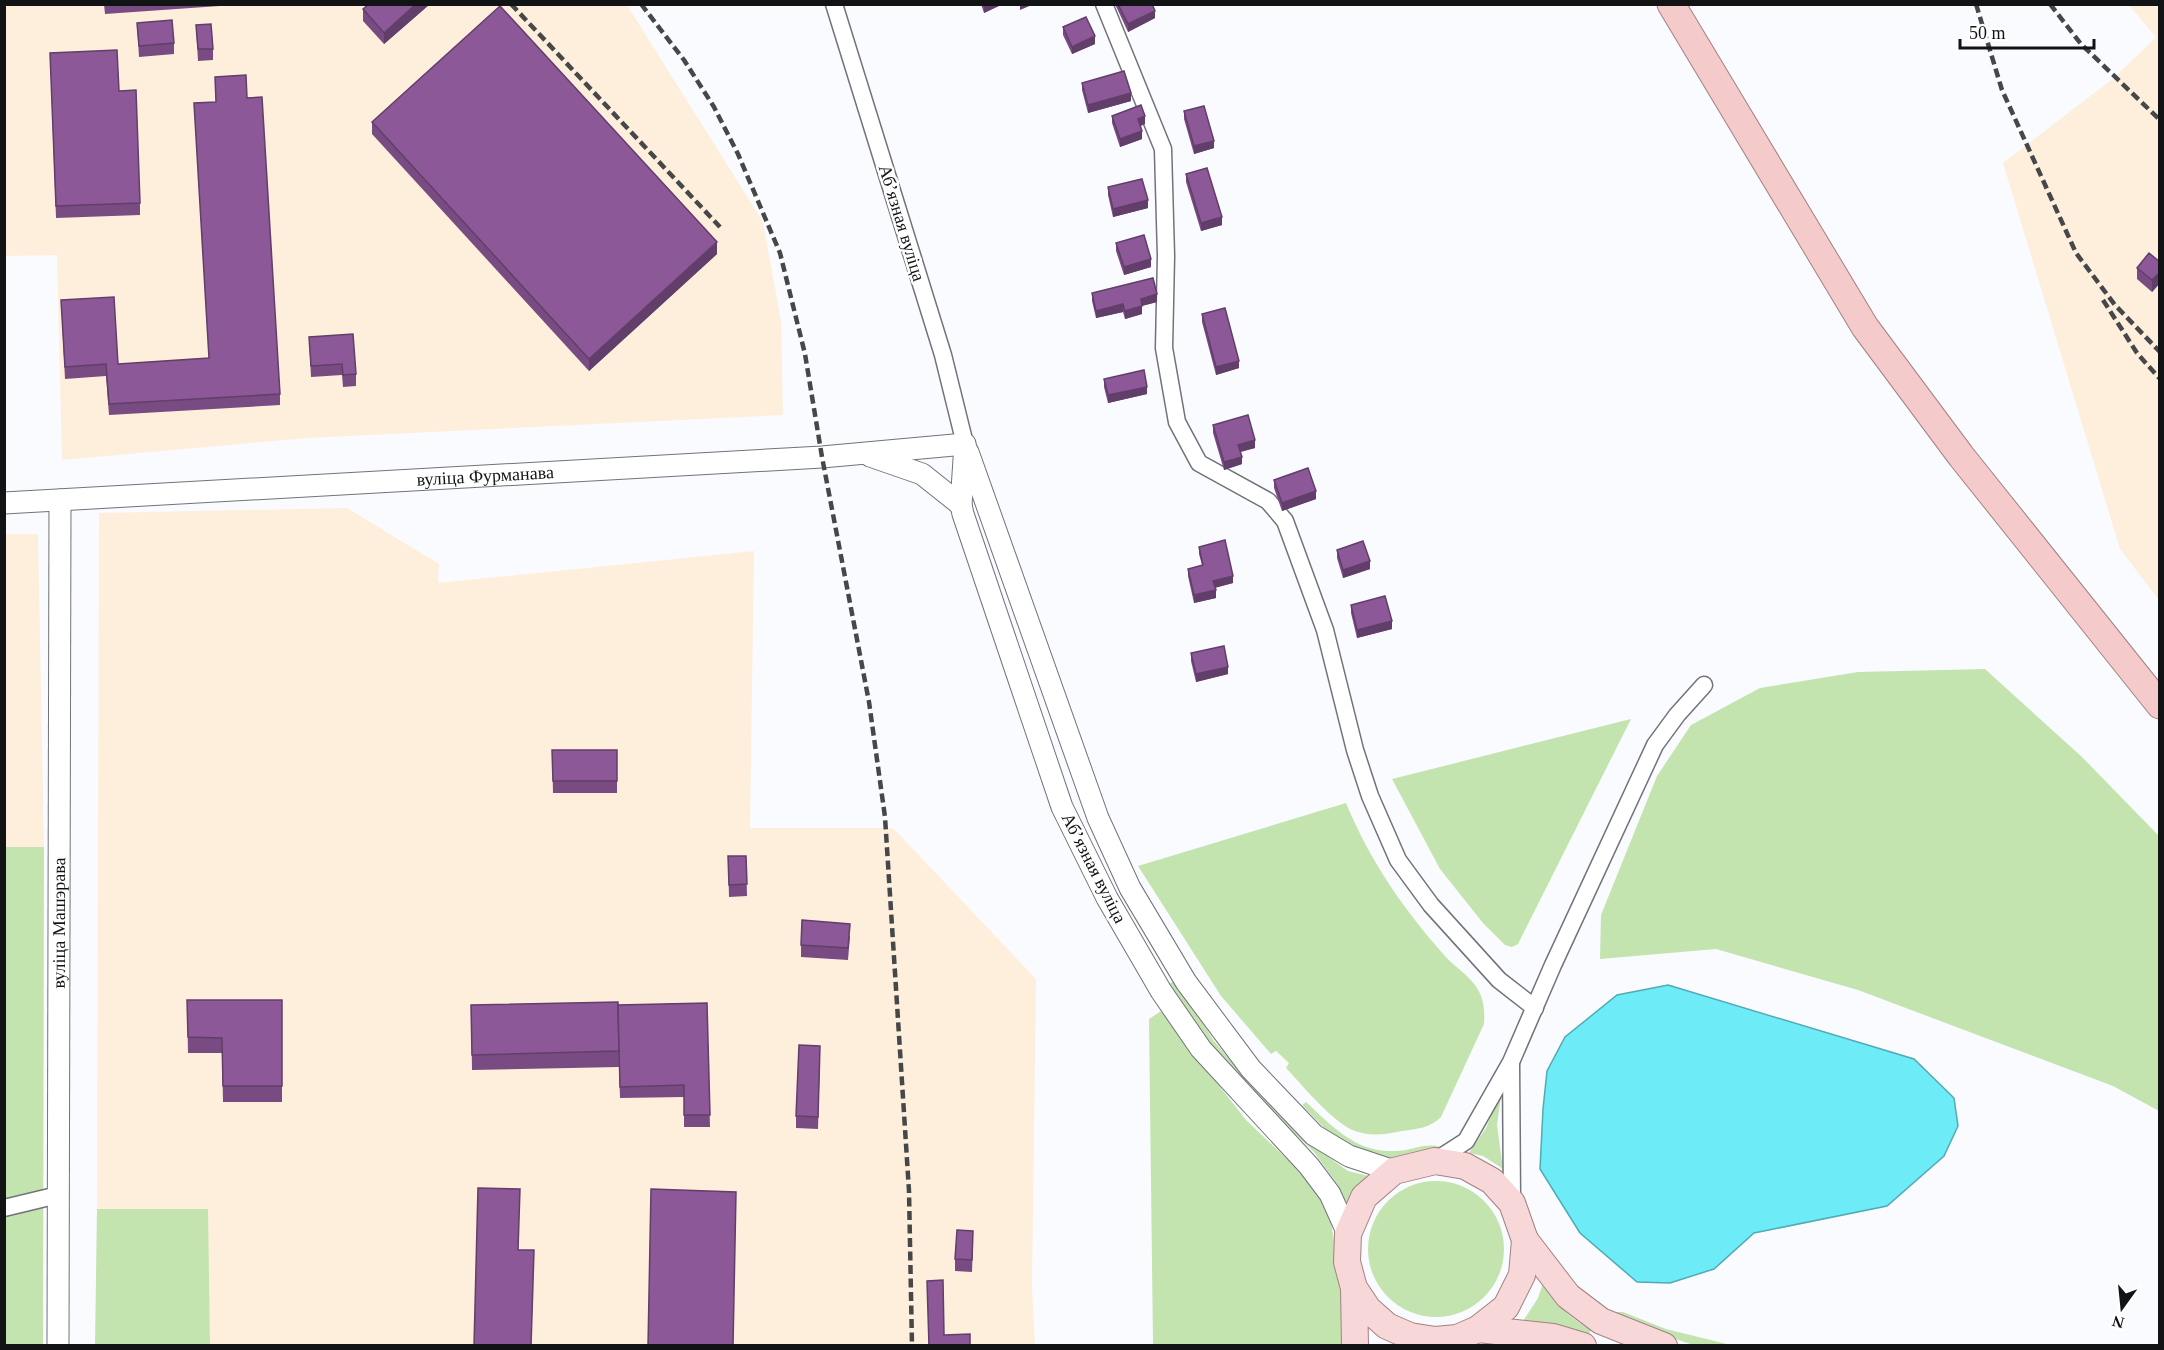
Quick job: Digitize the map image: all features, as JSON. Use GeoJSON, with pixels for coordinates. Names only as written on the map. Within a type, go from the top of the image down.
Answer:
{"type":"FeatureCollection","features":[{"type":"Feature","properties":{"kind":"highway"},"geometry":{"type":"LineString","coordinates":[[1671,4],[1865,327],[1961,456],[2160,705]]}},
{"type":"Feature","properties":{"kind":"main road","name":"Абʼязная вуліца"},"geometry":{"type":"LineString","coordinates":[[1354,1288],[1368,1309],[1387,1326],[1431,1343],[1457,1338],[1478,1329],[1506,1307],[1522,1275],[1525,1240],[1512,1203],[1492,1181],[1465,1166],[1435,1161],[1394,1171],[1364,1197],[1348,1234],[1347,1262],[1354,1288],[1355,1346]]}},
{"type":"Feature","properties":{"kind":"main road"},"geometry":{"type":"LineString","coordinates":[[1525,1240],[1568,1296],[1601,1321],[1664,1346]]}},
{"type":"Feature","properties":{"kind":"main road"},"geometry":{"type":"LineString","coordinates":[[1478,1329],[1553,1337],[1583,1346]]}},
{"type":"Feature","properties":{"kind":"street","name":"Абʼязная вуліца"},"geometry":{"type":"LineString","coordinates":[[834,4],[943,355],[965,444],[1098,818],[1130,888],[1186,982],[1251,1069],[1314,1135],[1349,1156],[1394,1171]]}},
{"type":"Feature","properties":{"kind":"street"},"geometry":{"type":"LineString","coordinates":[[1104,4],[1163,149],[1166,256],[1164,348],[1177,422],[1199,462],[1268,501],[1285,521],[1325,630],[1355,750],[1367,787],[1398,860],[1431,905],[1499,980],[1535,1008]]}},
{"type":"Feature","properties":{"kind":"street","name":"Абʼязная вуліца"},"geometry":{"type":"LineString","coordinates":[[965,444],[961,505],[1062,807],[1107,898],[1161,991],[1201,1049],[1310,1166],[1330,1194],[1348,1234]]}},
{"type":"Feature","properties":{"kind":"street","name":"вуліца Фурманава"},"geometry":{"type":"LineString","coordinates":[[4,503],[861,453],[965,444]]}},
{"type":"Feature","properties":{"kind":"street"},"geometry":{"type":"LineString","coordinates":[[861,453],[922,474],[961,505]]}},
{"type":"Feature","properties":{"kind":"street","name":"вуліца Машэрава"},"geometry":{"type":"LineString","coordinates":[[58,1346],[60,500]]}},
{"type":"Feature","properties":{"kind":"street"},"geometry":{"type":"LineString","coordinates":[[1435,1161],[1466,1141],[1511,1062],[1655,745],[1677,715],[1704,686]]}},
{"type":"Feature","properties":{"kind":"street"},"geometry":{"type":"LineString","coordinates":[[1511,1062],[1512,1203]]}},
{"type":"Feature","properties":{"kind":"street"},"geometry":{"type":"LineString","coordinates":[[4,1208],[58,1196]]}},
{"type":"Feature","properties":{"kind":"shaded area"},"geometry":{"type":"Polygon","coordinates":[[[4,5],[627,5],[763,222],[781,321],[783,415],[307,438],[62,460],[57,255],[5,256],[4,5]]]}},
{"type":"Feature","properties":{"kind":"shaded area"},"geometry":{"type":"Polygon","coordinates":[[[2129,5],[2159,5],[2159,600],[2120,549],[2003,163],[2115,77],[2156,37],[2129,5]]]}},
{"type":"Feature","properties":{"kind":"shaded area"},"geometry":{"type":"Polygon","coordinates":[[[347,508],[439,564],[438,583],[754,551],[750,828],[893,828],[1036,979],[1032,1287],[1035,1345],[210,1345],[207,1210],[97,1209],[99,513],[347,508]]]}},
{"type":"Feature","properties":{"kind":"shaded area"},"geometry":{"type":"Polygon","coordinates":[[[5,534],[38,534],[44,847],[5,847],[5,534]]]}},
{"type":"Feature","properties":{"kind":"green space"},"geometry":{"type":"Polygon","coordinates":[[[1985,669],[2082,757],[2159,836],[2159,1111],[2113,1086],[1858,990],[1716,949],[1600,959],[1601,915],[1657,776],[1691,725],[1760,688],[1858,672],[1985,669]]]}},
{"type":"Feature","properties":{"kind":"green space"},"geometry":{"type":"Polygon","coordinates":[[[1631,719],[1518,944],[1512,947],[1505,945],[1483,923],[1440,869],[1392,779],[1631,719]]]}},
{"type":"Feature","properties":{"kind":"green space"},"geometry":{"type":"Polygon","coordinates":[[[1346,803],[1366,845],[1389,884],[1430,939],[1475,985],[1483,1004],[1484,1024],[1441,1117],[1432,1124],[1418,1129],[1367,1134],[1346,1127],[1328,1112],[1286,1068],[1289,1063],[1276,1051],[1271,1054],[1221,996],[1138,866],[1346,803]]]}},
{"type":"Feature","properties":{"kind":"green space"},"geometry":{"type":"Polygon","coordinates":[[[4,847],[44,847],[43,1345],[5,1345],[4,847]]]}},
{"type":"Feature","properties":{"kind":"green space"},"geometry":{"type":"Polygon","coordinates":[[[1175,980],[1214,1041],[1259,1094],[1297,1131],[1334,1161],[1348,1171],[1373,1177],[1348,1207],[1338,1185],[1314,1152],[1279,1119],[1208,1041],[1169,984],[1175,980]]]}},
{"type":"Feature","properties":{"kind":"green space"},"geometry":{"type":"Polygon","coordinates":[[[1161,1011],[1246,1120],[1307,1178],[1320,1194],[1330,1216],[1341,1284],[1347,1345],[1153,1345],[1149,1019],[1161,1011]]]}},
{"type":"Feature","properties":{"kind":"green space"},"geometry":{"type":"Polygon","coordinates":[[[1502,1089],[1497,1125],[1503,1169],[1483,1156],[1469,1153],[1486,1128],[1502,1089]]]}},
{"type":"Feature","properties":{"kind":"green space"},"geometry":{"type":"Polygon","coordinates":[[[1306,1102],[1335,1129],[1368,1148],[1401,1151],[1423,1146],[1441,1147],[1414,1158],[1377,1158],[1349,1147],[1330,1134],[1302,1105],[1306,1102]]]}},
{"type":"Feature","properties":{"kind":"green space"},"geometry":{"type":"Polygon","coordinates":[[[1436,1181],[1462,1186],[1484,1201],[1499,1223],[1504,1249],[1499,1275],[1484,1297],[1462,1312],[1436,1317],[1410,1312],[1388,1297],[1373,1275],[1368,1249],[1373,1223],[1388,1201],[1410,1186],[1436,1181]]]}},
{"type":"Feature","properties":{"kind":"green space"},"geometry":{"type":"Polygon","coordinates":[[[97,1209],[208,1209],[210,1345],[95,1345],[97,1209]]]}},
{"type":"Feature","properties":{"kind":"green space"},"geometry":{"type":"Polygon","coordinates":[[[1543,1283],[1564,1310],[1591,1330],[1588,1336],[1555,1324],[1521,1324],[1538,1298],[1543,1283]]]}},
{"type":"Feature","properties":{"kind":"green space"},"geometry":{"type":"Polygon","coordinates":[[[1616,1312],[1623,1312],[1666,1329],[1731,1345],[1693,1345],[1611,1316],[1616,1312]]]}},
{"type":"Feature","properties":{"kind":"water"},"geometry":{"type":"Polygon","coordinates":[[[1668,985],[1914,1059],[1954,1098],[1958,1126],[1944,1156],[1887,1206],[1754,1233],[1714,1269],[1670,1283],[1637,1282],[1580,1233],[1540,1169],[1543,1109],[1547,1071],[1565,1037],[1617,995],[1668,985]]]}},
{"type":"Feature","properties":{"kind":"building"},"geometry":{"type":"Polygon","coordinates":[[[369,4],[416,4],[384,33],[363,9],[369,4]]]}},
{"type":"Feature","properties":{"kind":"building"},"geometry":{"type":"Polygon","coordinates":[[[1118,4],[1152,4],[1155,11],[1128,24],[1118,4]]]}},
{"type":"Feature","properties":{"kind":"building"},"geometry":{"type":"Polygon","coordinates":[[[500,6],[717,242],[589,359],[372,122],[500,6]]]}},
{"type":"Feature","properties":{"kind":"building"},"geometry":{"type":"Polygon","coordinates":[[[1086,17],[1095,36],[1072,47],[1063,27],[1086,17]]]}},
{"type":"Feature","properties":{"kind":"building"},"geometry":{"type":"Polygon","coordinates":[[[172,20],[174,43],[139,46],[137,23],[172,20]]]}},
{"type":"Feature","properties":{"kind":"building"},"geometry":{"type":"Polygon","coordinates":[[[211,24],[213,49],[198,49],[196,25],[211,24]]]}},
{"type":"Feature","properties":{"kind":"building"},"geometry":{"type":"Polygon","coordinates":[[[117,50],[119,91],[136,90],[140,203],[56,206],[50,53],[117,50]]]}},
{"type":"Feature","properties":{"kind":"building"},"geometry":{"type":"Polygon","coordinates":[[[1124,71],[1131,93],[1088,105],[1082,83],[1124,71]]]}},
{"type":"Feature","properties":{"kind":"building"},"geometry":{"type":"Polygon","coordinates":[[[246,75],[247,98],[262,97],[280,394],[109,404],[106,364],[65,367],[61,300],[114,297],[118,364],[209,358],[194,103],[216,102],[215,77],[246,75]]]}},
{"type":"Feature","properties":{"kind":"building"},"geometry":{"type":"Polygon","coordinates":[[[1141,105],[1145,116],[1138,119],[1142,131],[1120,139],[1112,116],[1141,105]]]}},
{"type":"Feature","properties":{"kind":"building"},"geometry":{"type":"Polygon","coordinates":[[[1204,106],[1214,141],[1194,146],[1184,111],[1204,106]]]}},
{"type":"Feature","properties":{"kind":"building"},"geometry":{"type":"Polygon","coordinates":[[[1207,168],[1222,217],[1201,223],[1186,174],[1207,168]]]}},
{"type":"Feature","properties":{"kind":"building"},"geometry":{"type":"Polygon","coordinates":[[[1142,179],[1148,200],[1113,209],[1108,187],[1142,179]]]}},
{"type":"Feature","properties":{"kind":"building"},"geometry":{"type":"Polygon","coordinates":[[[1144,235],[1151,259],[1124,267],[1116,243],[1144,235]]]}},
{"type":"Feature","properties":{"kind":"building"},"geometry":{"type":"Polygon","coordinates":[[[2149,253],[2160,262],[2160,272],[2152,280],[2137,268],[2149,253]]]}},
{"type":"Feature","properties":{"kind":"building"},"geometry":{"type":"Polygon","coordinates":[[[1153,278],[1157,294],[1141,299],[1142,306],[1125,311],[1123,304],[1096,311],[1092,293],[1153,278]]]}},
{"type":"Feature","properties":{"kind":"building"},"geometry":{"type":"Polygon","coordinates":[[[1225,308],[1239,361],[1216,367],[1202,314],[1225,308]]]}},
{"type":"Feature","properties":{"kind":"building"},"geometry":{"type":"Polygon","coordinates":[[[353,334],[356,374],[343,375],[342,364],[311,366],[309,337],[353,334]]]}},
{"type":"Feature","properties":{"kind":"building"},"geometry":{"type":"Polygon","coordinates":[[[1144,370],[1147,387],[1108,395],[1104,379],[1144,370]]]}},
{"type":"Feature","properties":{"kind":"building"},"geometry":{"type":"Polygon","coordinates":[[[1248,415],[1255,440],[1238,445],[1242,457],[1224,462],[1213,425],[1248,415]]]}},
{"type":"Feature","properties":{"kind":"building"},"geometry":{"type":"Polygon","coordinates":[[[1308,468],[1316,491],[1282,503],[1274,480],[1308,468]]]}},
{"type":"Feature","properties":{"kind":"building"},"geometry":{"type":"Polygon","coordinates":[[[1225,540],[1233,576],[1213,581],[1216,590],[1194,595],[1188,569],[1203,565],[1199,547],[1225,540]]]}},
{"type":"Feature","properties":{"kind":"building"},"geometry":{"type":"Polygon","coordinates":[[[1363,541],[1370,561],[1343,570],[1337,550],[1363,541]]]}},
{"type":"Feature","properties":{"kind":"building"},"geometry":{"type":"Polygon","coordinates":[[[1385,596],[1392,621],[1357,630],[1351,605],[1385,596]]]}},
{"type":"Feature","properties":{"kind":"building"},"geometry":{"type":"Polygon","coordinates":[[[1224,646],[1228,667],[1196,674],[1191,653],[1224,646]]]}},
{"type":"Feature","properties":{"kind":"building"},"geometry":{"type":"Polygon","coordinates":[[[552,750],[617,750],[617,781],[553,781],[552,750]]]}},
{"type":"Feature","properties":{"kind":"building"},"geometry":{"type":"Polygon","coordinates":[[[728,856],[746,856],[747,884],[729,885],[728,856]]]}},
{"type":"Feature","properties":{"kind":"building"},"geometry":{"type":"Polygon","coordinates":[[[802,920],[850,924],[848,948],[801,945],[802,920]]]}},
{"type":"Feature","properties":{"kind":"building"},"geometry":{"type":"Polygon","coordinates":[[[187,1000],[282,1000],[282,1086],[223,1086],[222,1038],[188,1037],[187,1000]]]}},
{"type":"Feature","properties":{"kind":"building"},"geometry":{"type":"Polygon","coordinates":[[[618,1002],[619,1051],[472,1055],[471,1005],[618,1002]]]}},
{"type":"Feature","properties":{"kind":"building"},"geometry":{"type":"Polygon","coordinates":[[[707,1003],[710,1115],[684,1115],[684,1085],[620,1087],[618,1005],[707,1003]]]}},
{"type":"Feature","properties":{"kind":"building"},"geometry":{"type":"Polygon","coordinates":[[[799,1045],[820,1046],[818,1117],[796,1116],[799,1045]]]}},
{"type":"Feature","properties":{"kind":"building"},"geometry":{"type":"Polygon","coordinates":[[[478,1188],[520,1189],[518,1250],[534,1250],[531,1346],[474,1346],[478,1188]]]}},
{"type":"Feature","properties":{"kind":"building"},"geometry":{"type":"Polygon","coordinates":[[[651,1189],[736,1192],[733,1346],[648,1346],[651,1189]]]}},
{"type":"Feature","properties":{"kind":"building"},"geometry":{"type":"Polygon","coordinates":[[[957,1230],[973,1231],[972,1260],[955,1259],[957,1230]]]}},
{"type":"Feature","properties":{"kind":"building"},"geometry":{"type":"Polygon","coordinates":[[[943,1280],[944,1335],[970,1334],[970,1346],[929,1346],[927,1281],[943,1280]]]}},
{"type":"Feature","properties":{"kind":"railway"},"geometry":{"type":"LineString","coordinates":[[511,4],[720,227]]}},
{"type":"Feature","properties":{"kind":"railway"},"geometry":{"type":"LineString","coordinates":[[641,4],[684,60],[714,107],[738,154],[780,253],[805,354],[822,457],[869,702],[885,817],[909,1191],[912,1346]]}},
{"type":"Feature","properties":{"kind":"railway"},"geometry":{"type":"LineString","coordinates":[[1976,4],[2002,90],[2076,253],[2115,305],[2160,352]]}},
{"type":"Feature","properties":{"kind":"railway"},"geometry":{"type":"LineString","coordinates":[[2050,4],[2081,44],[2160,120]]}},
{"type":"Feature","properties":{"kind":"railway"},"geometry":{"type":"LineString","coordinates":[[2103,300],[2137,353],[2160,379]]}}]}
